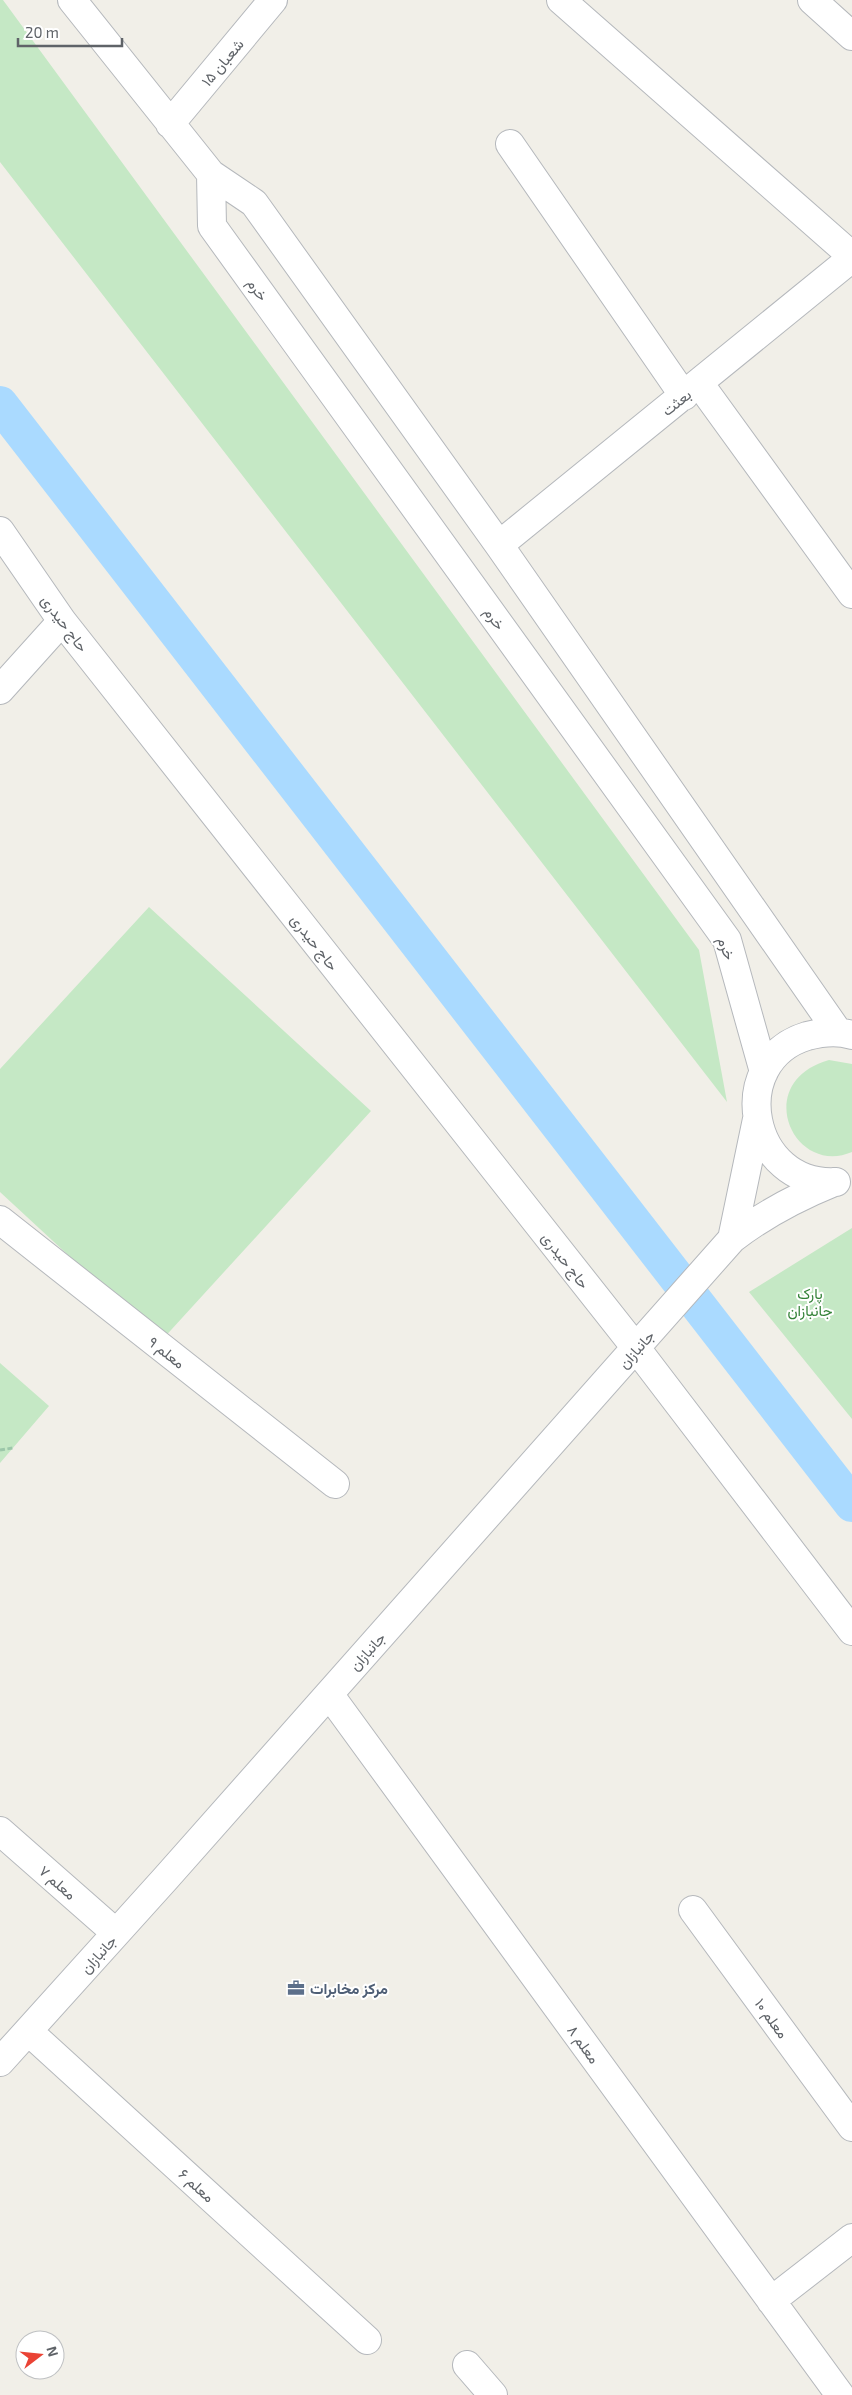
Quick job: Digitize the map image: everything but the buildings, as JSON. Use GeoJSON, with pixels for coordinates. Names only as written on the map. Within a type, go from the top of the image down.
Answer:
{"type":"FeatureCollection","features":[{"type":"Feature","properties":{"kind":"street"},"geometry":{"type":"LineString","coordinates":[[72,0],[211,174],[254,203],[499,545],[758,915],[847,1032]]}},
{"type":"Feature","properties":{"kind":"street","name":"۱۵ شعبان"},"geometry":{"type":"LineString","coordinates":[[170,124],[273,0]]}},
{"type":"Feature","properties":{"kind":"street"},"geometry":{"type":"LineString","coordinates":[[561,0],[852,257]]}},
{"type":"Feature","properties":{"kind":"street"},"geometry":{"type":"LineString","coordinates":[[812,0],[852,36]]}},
{"type":"Feature","properties":{"kind":"street"},"geometry":{"type":"LineString","coordinates":[[510,144],[691,389],[852,594]]}},
{"type":"Feature","properties":{"kind":"street","name":"خرم"},"geometry":{"type":"LineString","coordinates":[[211,174],[212,226],[727,940],[764,1072]]}},
{"type":"Feature","properties":{"kind":"street","name":"بعثت"},"geometry":{"type":"LineString","coordinates":[[499,545],[852,257]]}},
{"type":"Feature","properties":{"kind":"street","name":"حاج حیدری"},"geometry":{"type":"LineString","coordinates":[[0,531],[62,620],[636,1348],[852,1631]]}},
{"type":"Feature","properties":{"kind":"street"},"geometry":{"type":"LineString","coordinates":[[0,690],[62,620]]}},
{"type":"Feature","properties":{"kind":"street"},"geometry":{"type":"LineString","coordinates":[[727,940],[758,915]]}},
{"type":"Feature","properties":{"kind":"street"},"geometry":{"type":"LineString","coordinates":[[732,1239],[757,1119],[757,1095],[764,1072],[778,1053],[798,1039],[821,1032],[847,1032]]}},
{"type":"Feature","properties":{"kind":"street"},"geometry":{"type":"LineString","coordinates":[[757,1119],[764,1142],[778,1162],[798,1176],[823,1183],[843,1181]]}},
{"type":"Feature","properties":{"kind":"street","name":"جانبازان"},"geometry":{"type":"LineString","coordinates":[[0,2062],[732,1239],[758,1219],[791,1200],[843,1181]]}},
{"type":"Feature","properties":{"kind":"street","name":"معلم ۹"},"geometry":{"type":"LineString","coordinates":[[0,1220],[335,1484]]}},
{"type":"Feature","properties":{"kind":"street","name":"معلم ۸"},"geometry":{"type":"LineString","coordinates":[[329,1694],[840,2395]]}},
{"type":"Feature","properties":{"kind":"street","name":"معلم ۷"},"geometry":{"type":"LineString","coordinates":[[0,1831],[116,1933]]}},
{"type":"Feature","properties":{"kind":"street","name":"معلم ۱۰"},"geometry":{"type":"LineString","coordinates":[[693,1910],[852,2127]]}},
{"type":"Feature","properties":{"kind":"street","name":"معلم ۶"},"geometry":{"type":"LineString","coordinates":[[28,2031],[367,2340]]}},
{"type":"Feature","properties":{"kind":"street"},"geometry":{"type":"LineString","coordinates":[[771,2301],[852,2238]]}},
{"type":"Feature","properties":{"kind":"street"},"geometry":{"type":"LineString","coordinates":[[467,2366],[493,2395]]}},
{"type":"Feature","properties":{"kind":"path"},"geometry":{"type":"LineString","coordinates":[[0,1450],[13,1448]]}},
{"type":"Feature","properties":{"kind":"green space"},"geometry":{"type":"Polygon","coordinates":[[[0,0],[3,0],[699,950],[727,1102],[0,162],[0,0]]]}},
{"type":"Feature","properties":{"kind":"green space"},"geometry":{"type":"Polygon","coordinates":[[[149,907],[371,1111],[161,1341],[0,1192],[0,1069],[149,907]]]}},
{"type":"Feature","properties":{"kind":"green space"},"geometry":{"type":"Polygon","coordinates":[[[829,1060],[852,1064],[852,1152],[831,1156],[813,1151],[798,1140],[789,1124],[786,1105],[791,1087],[805,1071],[829,1060]]]}},
{"type":"Feature","properties":{"kind":"green space","name":"پارک جانبازان"},"geometry":{"type":"Polygon","coordinates":[[[852,1228],[852,1419],[749,1292],[852,1228]]]}},
{"type":"Feature","properties":{"kind":"green space"},"geometry":{"type":"Polygon","coordinates":[[[0,1363],[49,1406],[0,1463],[0,1363]]]}},
{"type":"Feature","properties":{"kind":"waterway"},"geometry":{"type":"LineString","coordinates":[[0,404],[852,1504]]}},
{"type":"Feature","properties":{"kind":"place","name":"مرکز مخابرات"},"geometry":{"type":"Point","coordinates":[296,1988]}}]}
